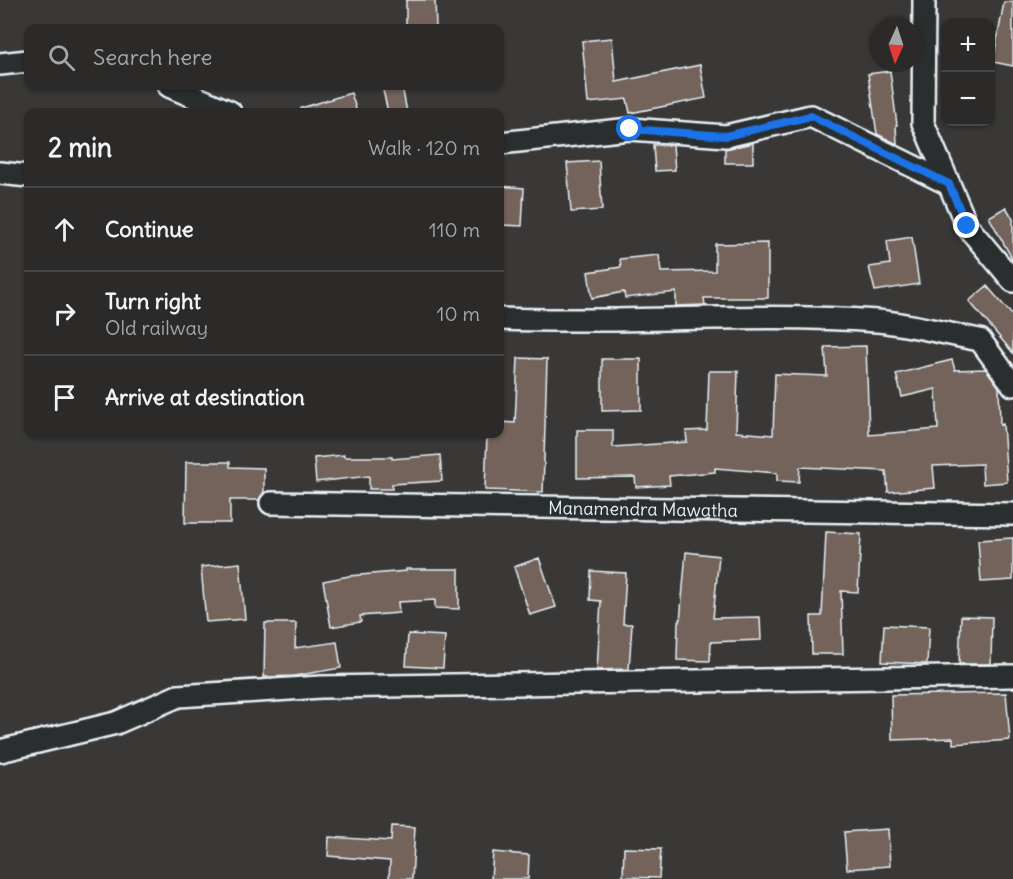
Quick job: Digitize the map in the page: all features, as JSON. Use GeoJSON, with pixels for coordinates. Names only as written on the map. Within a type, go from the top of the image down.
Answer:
{"type":"FeatureCollection","features":[{"type":"Feature","properties":{"kind":"street"},"geometry":{"type":"LineString","coordinates":[[924,0],[922,123],[967,226],[1013,281]]}},
{"type":"Feature","properties":{"kind":"street"},"geometry":{"type":"LineString","coordinates":[[0,64],[24,61]]}},
{"type":"Feature","properties":{"kind":"street"},"geometry":{"type":"LineString","coordinates":[[179,90],[221,108]]}},
{"type":"Feature","properties":{"kind":"street"},"geometry":{"type":"LineString","coordinates":[[504,143],[630,129],[726,136],[811,116],[949,184]]}},
{"type":"Feature","properties":{"kind":"street"},"geometry":{"type":"LineString","coordinates":[[0,173],[24,176]]}},
{"type":"Feature","properties":{"kind":"street"},"geometry":{"type":"LineString","coordinates":[[504,319],[564,322],[791,317],[880,321],[980,340],[1013,385]]}},
{"type":"Feature","properties":{"kind":"street","name":"Manamendra Mawatha"},"geometry":{"type":"LineString","coordinates":[[272,503],[1013,514]]}},
{"type":"Feature","properties":{"kind":"street"},"geometry":{"type":"LineString","coordinates":[[0,751],[116,723],[178,696],[333,687],[1013,676]]}},
{"type":"Feature","properties":{"kind":"building"},"geometry":{"type":"Polygon","coordinates":[[[406,0],[435,0],[436,24],[406,24],[406,0]]]}},
{"type":"Feature","properties":{"kind":"building"},"geometry":{"type":"Polygon","coordinates":[[[1004,2],[1013,2],[1013,66],[995,62],[1004,2]]]}},
{"type":"Feature","properties":{"kind":"building"},"geometry":{"type":"Polygon","coordinates":[[[612,38],[616,82],[700,65],[706,98],[630,113],[627,99],[588,103],[582,41],[612,38]]]}},
{"type":"Feature","properties":{"kind":"building"},"geometry":{"type":"Polygon","coordinates":[[[890,72],[897,125],[897,144],[877,134],[868,74],[890,72]]]}},
{"type":"Feature","properties":{"kind":"building"},"geometry":{"type":"Polygon","coordinates":[[[383,90],[403,90],[406,108],[387,108],[383,90]]]}},
{"type":"Feature","properties":{"kind":"building"},"geometry":{"type":"Polygon","coordinates":[[[351,93],[356,108],[301,108],[351,93]]]}},
{"type":"Feature","properties":{"kind":"building"},"geometry":{"type":"Polygon","coordinates":[[[753,143],[753,163],[725,163],[725,149],[753,143]]]}},
{"type":"Feature","properties":{"kind":"building"},"geometry":{"type":"Polygon","coordinates":[[[653,145],[673,145],[675,170],[655,171],[653,145]]]}},
{"type":"Feature","properties":{"kind":"building"},"geometry":{"type":"Polygon","coordinates":[[[599,161],[602,210],[571,212],[567,163],[599,161]]]}},
{"type":"Feature","properties":{"kind":"building"},"geometry":{"type":"Polygon","coordinates":[[[504,186],[524,188],[522,226],[504,225],[504,186]]]}},
{"type":"Feature","properties":{"kind":"building"},"geometry":{"type":"Polygon","coordinates":[[[1006,207],[1013,219],[1013,260],[989,217],[1006,207]]]}},
{"type":"Feature","properties":{"kind":"building"},"geometry":{"type":"Polygon","coordinates":[[[912,237],[919,284],[875,291],[869,267],[890,264],[887,241],[912,237]]]}},
{"type":"Feature","properties":{"kind":"building"},"geometry":{"type":"Polygon","coordinates":[[[768,243],[768,298],[704,298],[705,305],[676,306],[676,292],[625,298],[624,292],[592,298],[588,272],[621,267],[620,259],[659,255],[661,272],[715,271],[715,244],[768,243]]]}},
{"type":"Feature","properties":{"kind":"building"},"geometry":{"type":"Polygon","coordinates":[[[987,286],[1013,316],[1013,353],[969,301],[987,286]]]}},
{"type":"Feature","properties":{"kind":"building"},"geometry":{"type":"Polygon","coordinates":[[[866,346],[869,435],[938,429],[936,389],[902,397],[896,374],[952,360],[955,370],[986,369],[999,387],[1000,425],[1003,424],[1007,482],[983,484],[982,464],[933,466],[935,488],[888,492],[886,471],[800,467],[799,482],[777,481],[777,473],[715,468],[715,472],[669,476],[670,485],[636,487],[635,477],[577,478],[577,430],[613,430],[613,447],[687,442],[686,431],[707,430],[709,371],[738,371],[736,432],[773,435],[775,374],[827,376],[825,347],[866,346]]]}},
{"type":"Feature","properties":{"kind":"building"},"geometry":{"type":"Polygon","coordinates":[[[518,358],[547,359],[543,492],[485,490],[487,438],[504,438],[504,422],[515,423],[518,358]]]}},
{"type":"Feature","properties":{"kind":"building"},"geometry":{"type":"Polygon","coordinates":[[[602,359],[641,359],[641,410],[602,411],[602,359]]]}},
{"type":"Feature","properties":{"kind":"building"},"geometry":{"type":"Polygon","coordinates":[[[344,455],[344,457],[392,457],[392,459],[440,455],[442,481],[392,484],[392,489],[369,489],[369,476],[316,482],[314,458],[344,455]]]}},
{"type":"Feature","properties":{"kind":"building"},"geometry":{"type":"Polygon","coordinates":[[[186,462],[230,462],[230,467],[264,468],[264,492],[259,500],[230,500],[230,523],[185,523],[186,462]]]}},
{"type":"Feature","properties":{"kind":"building"},"geometry":{"type":"Polygon","coordinates":[[[826,532],[861,534],[858,592],[841,591],[843,654],[812,654],[811,616],[822,616],[826,532]]]}},
{"type":"Feature","properties":{"kind":"building"},"geometry":{"type":"Polygon","coordinates":[[[1013,538],[1013,580],[981,582],[978,540],[1013,538]]]}},
{"type":"Feature","properties":{"kind":"building"},"geometry":{"type":"Polygon","coordinates":[[[686,552],[719,556],[713,618],[760,617],[761,640],[711,642],[710,661],[677,660],[678,622],[680,622],[686,552]]]}},
{"type":"Feature","properties":{"kind":"building"},"geometry":{"type":"Polygon","coordinates":[[[539,558],[556,607],[530,615],[514,567],[539,558]]]}},
{"type":"Feature","properties":{"kind":"building"},"geometry":{"type":"Polygon","coordinates":[[[240,563],[245,619],[206,622],[201,567],[240,563]]]}},
{"type":"Feature","properties":{"kind":"building"},"geometry":{"type":"Polygon","coordinates":[[[406,569],[459,569],[459,609],[435,608],[435,600],[398,602],[399,613],[360,616],[361,622],[331,627],[323,581],[349,576],[406,571],[406,569]]]}},
{"type":"Feature","properties":{"kind":"building"},"geometry":{"type":"Polygon","coordinates":[[[591,571],[626,573],[623,624],[632,624],[629,669],[597,670],[601,601],[590,600],[591,571]]]}},
{"type":"Feature","properties":{"kind":"building"},"geometry":{"type":"Polygon","coordinates":[[[961,616],[992,617],[991,664],[959,664],[961,616]]]}},
{"type":"Feature","properties":{"kind":"building"},"geometry":{"type":"Polygon","coordinates":[[[265,623],[296,623],[295,648],[337,642],[341,668],[294,676],[264,677],[265,623]]]}},
{"type":"Feature","properties":{"kind":"building"},"geometry":{"type":"Polygon","coordinates":[[[884,625],[929,627],[927,664],[882,662],[884,625]]]}},
{"type":"Feature","properties":{"kind":"building"},"geometry":{"type":"Polygon","coordinates":[[[408,634],[445,636],[443,668],[406,666],[408,634]]]}},
{"type":"Feature","properties":{"kind":"building"},"geometry":{"type":"Polygon","coordinates":[[[1006,693],[1010,740],[953,744],[953,738],[892,740],[891,695],[1006,693]]]}},
{"type":"Feature","properties":{"kind":"building"},"geometry":{"type":"Polygon","coordinates":[[[392,826],[415,827],[412,879],[389,879],[390,861],[328,856],[329,837],[391,841],[392,826]]]}},
{"type":"Feature","properties":{"kind":"building"},"geometry":{"type":"Polygon","coordinates":[[[888,829],[890,866],[847,869],[844,832],[888,829]]]}},
{"type":"Feature","properties":{"kind":"building"},"geometry":{"type":"Polygon","coordinates":[[[624,848],[661,849],[659,878],[623,877],[624,848]]]}},
{"type":"Feature","properties":{"kind":"building"},"geometry":{"type":"Polygon","coordinates":[[[493,852],[529,855],[528,879],[491,879],[493,852]]]}},
{"type":"Feature","properties":{"kind":"route"},"geometry":{"type":"LineString","coordinates":[[630,129],[726,136],[811,116],[949,184],[967,226]]}}]}
